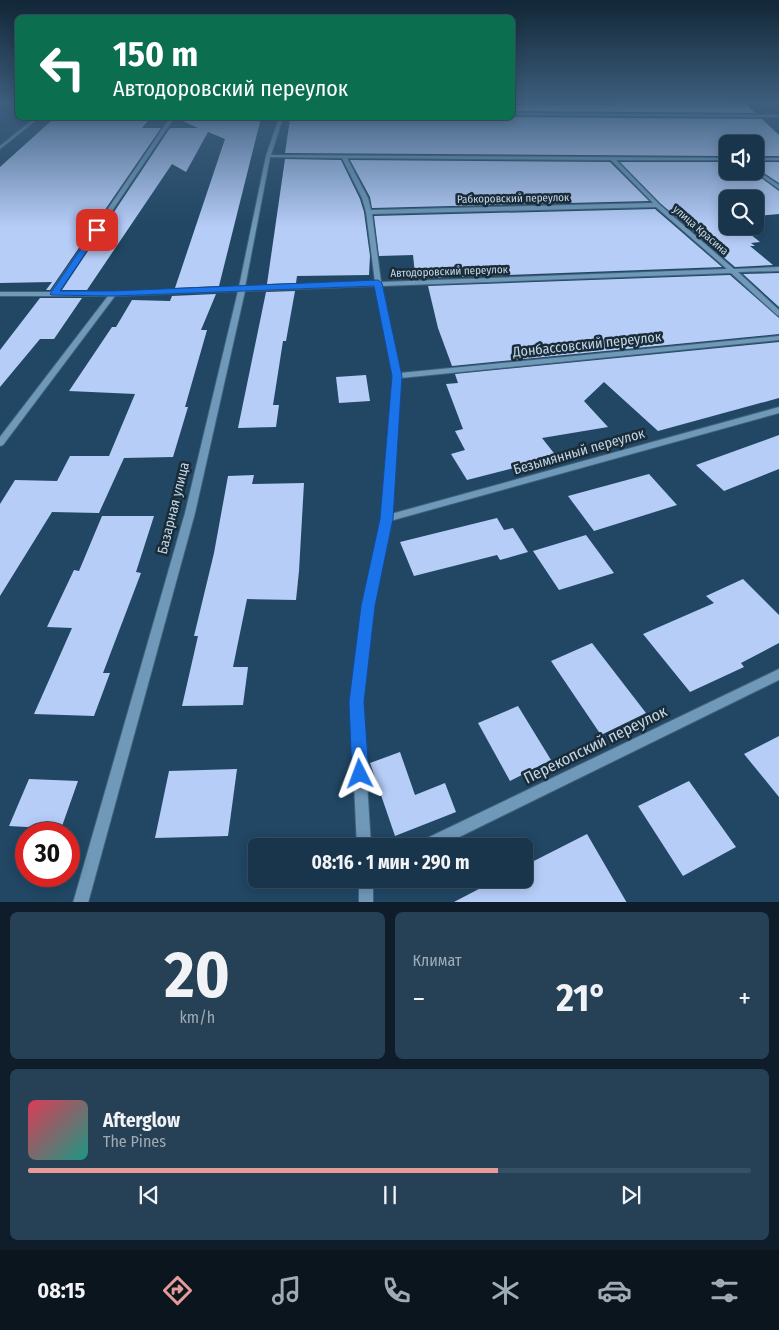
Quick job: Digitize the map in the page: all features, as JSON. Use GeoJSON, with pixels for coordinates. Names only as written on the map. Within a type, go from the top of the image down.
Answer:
{"type":"FeatureCollection","features":[{"type":"Feature","properties":{"kind":"street"},"geometry":{"type":"LineString","coordinates":[[54,294],[155,144]]}},
{"type":"Feature","properties":{"kind":"street","name":"Базарная улица"},"geometry":{"type":"LineString","coordinates":[[80,902],[190,513],[242,288],[268,156],[272,144]]}},
{"type":"Feature","properties":{"kind":"street"},"geometry":{"type":"LineString","coordinates":[[268,156],[719,159]]}},
{"type":"Feature","properties":{"kind":"street"},"geometry":{"type":"LineString","coordinates":[[344,156],[365,198],[369,212],[378,283],[397,376],[386,519],[368,606],[356,702],[364,838]]}},
{"type":"Feature","properties":{"kind":"street","name":"улица Красина"},"geometry":{"type":"LineString","coordinates":[[612,158],[657,205],[779,314]]}},
{"type":"Feature","properties":{"kind":"street"},"geometry":{"type":"LineString","coordinates":[[764,159],[779,159]]}},
{"type":"Feature","properties":{"kind":"street"},"geometry":{"type":"LineString","coordinates":[[764,176],[779,187]]}},
{"type":"Feature","properties":{"kind":"street","name":"Рабкоровский переулок"},"geometry":{"type":"LineString","coordinates":[[369,212],[657,205]]}},
{"type":"Feature","properties":{"kind":"street","name":"Автодоровский переулок"},"geometry":{"type":"LineString","coordinates":[[0,294],[114,294],[779,269]]}},
{"type":"Feature","properties":{"kind":"street"},"geometry":{"type":"LineString","coordinates":[[0,443],[114,294]]}},
{"type":"Feature","properties":{"kind":"street","name":"Донбассовский переулок"},"geometry":{"type":"LineString","coordinates":[[397,376],[779,338]]}},
{"type":"Feature","properties":{"kind":"street","name":"Безымянный переулок"},"geometry":{"type":"LineString","coordinates":[[386,519],[779,410]]}},
{"type":"Feature","properties":{"kind":"street","name":"Перекопский переулок"},"geometry":{"type":"LineString","coordinates":[[442,838],[779,674]]}},
{"type":"Feature","properties":{"kind":"street"},"geometry":{"type":"LineString","coordinates":[[366,888],[366,902]]}},
{"type":"Feature","properties":{"kind":"building"},"geometry":{"type":"Polygon","coordinates":[[[25,144],[150,144],[50,290],[46,290],[52,282],[0,283],[0,167],[25,144]]]}},
{"type":"Feature","properties":{"kind":"building"},"geometry":{"type":"Polygon","coordinates":[[[159,144],[201,144],[186,172],[172,164],[87,290],[62,290],[159,144]]]}},
{"type":"Feature","properties":{"kind":"building"},"geometry":{"type":"Polygon","coordinates":[[[223,144],[254,144],[219,286],[175,288],[223,144]]]}},
{"type":"Feature","properties":{"kind":"building"},"geometry":{"type":"Polygon","coordinates":[[[286,144],[719,144],[719,156],[285,153],[286,144]]]}},
{"type":"Feature","properties":{"kind":"building"},"geometry":{"type":"Polygon","coordinates":[[[764,144],[779,144],[779,156],[764,156],[764,144]]]}},
{"type":"Feature","properties":{"kind":"building"},"geometry":{"type":"Polygon","coordinates":[[[285,159],[341,160],[360,199],[364,212],[370,256],[369,275],[297,276],[296,283],[267,284],[285,159]]]}},
{"type":"Feature","properties":{"kind":"building"},"geometry":{"type":"Polygon","coordinates":[[[350,160],[610,162],[649,201],[372,208],[370,197],[350,160]]]}},
{"type":"Feature","properties":{"kind":"building"},"geometry":{"type":"Polygon","coordinates":[[[620,162],[719,162],[719,180],[764,180],[779,191],[779,214],[764,215],[764,190],[719,190],[719,235],[751,235],[760,242],[751,243],[755,246],[750,246],[773,265],[735,267],[660,203],[620,162]]]}},
{"type":"Feature","properties":{"kind":"building"},"geometry":{"type":"Polygon","coordinates":[[[764,162],[779,162],[779,183],[764,173],[764,162]]]}},
{"type":"Feature","properties":{"kind":"building"},"geometry":{"type":"Polygon","coordinates":[[[655,209],[722,267],[426,278],[425,274],[415,274],[413,255],[379,256],[374,216],[655,209]]]}},
{"type":"Feature","properties":{"kind":"building"},"geometry":{"type":"Polygon","coordinates":[[[779,273],[779,307],[743,274],[779,273]]]}},
{"type":"Feature","properties":{"kind":"building"},"geometry":{"type":"Polygon","coordinates":[[[730,275],[779,318],[779,334],[452,366],[438,328],[428,286],[730,275]]]}},
{"type":"Feature","properties":{"kind":"building"},"geometry":{"type":"Polygon","coordinates":[[[295,291],[286,341],[283,341],[273,405],[279,405],[276,427],[238,428],[266,292],[295,291]]]}},
{"type":"Feature","properties":{"kind":"building"},"geometry":{"type":"Polygon","coordinates":[[[216,294],[201,330],[207,330],[185,407],[188,407],[173,457],[124,458],[99,513],[52,512],[0,596],[0,504],[15,480],[57,481],[70,456],[109,456],[135,394],[69,391],[112,327],[116,327],[132,300],[170,301],[172,296],[216,294]]]}},
{"type":"Feature","properties":{"kind":"building"},"geometry":{"type":"Polygon","coordinates":[[[40,298],[82,298],[54,339],[40,339],[0,387],[0,350],[40,298]]]}},
{"type":"Feature","properties":{"kind":"building"},"geometry":{"type":"Polygon","coordinates":[[[779,342],[779,398],[658,431],[604,382],[584,401],[608,427],[542,438],[557,457],[467,480],[451,454],[465,450],[455,431],[463,429],[446,384],[458,383],[455,374],[779,342]]]}},
{"type":"Feature","properties":{"kind":"building"},"geometry":{"type":"Polygon","coordinates":[[[366,375],[370,401],[339,403],[336,377],[366,375]]]}},
{"type":"Feature","properties":{"kind":"building"},"geometry":{"type":"Polygon","coordinates":[[[779,435],[779,469],[724,491],[696,465],[779,435]]]}},
{"type":"Feature","properties":{"kind":"building"},"geometry":{"type":"Polygon","coordinates":[[[649,474],[677,505],[594,531],[568,496],[649,474]]]}},
{"type":"Feature","properties":{"kind":"building"},"geometry":{"type":"Polygon","coordinates":[[[254,475],[252,484],[304,483],[296,600],[247,599],[233,667],[248,667],[243,705],[182,706],[198,636],[194,636],[214,553],[228,476],[254,475]]]}},
{"type":"Feature","properties":{"kind":"building"},"geometry":{"type":"Polygon","coordinates":[[[102,516],[154,516],[136,572],[141,573],[103,673],[110,673],[94,716],[34,714],[72,628],[47,627],[74,570],[79,571],[102,516]]]}},
{"type":"Feature","properties":{"kind":"building"},"geometry":{"type":"Polygon","coordinates":[[[497,518],[504,530],[513,528],[528,552],[500,560],[497,555],[414,576],[400,542],[497,518]]]}},
{"type":"Feature","properties":{"kind":"building"},"geometry":{"type":"Polygon","coordinates":[[[586,535],[614,573],[559,590],[533,551],[586,535]]]}},
{"type":"Feature","properties":{"kind":"building"},"geometry":{"type":"Polygon","coordinates":[[[743,579],[779,615],[779,643],[741,663],[744,667],[690,692],[643,634],[714,603],[706,596],[743,579]]]}},
{"type":"Feature","properties":{"kind":"building"},"geometry":{"type":"Polygon","coordinates":[[[592,643],[646,713],[601,735],[551,661],[592,643]]]}},
{"type":"Feature","properties":{"kind":"building"},"geometry":{"type":"Polygon","coordinates":[[[518,706],[551,760],[510,781],[478,723],[518,706]]]}},
{"type":"Feature","properties":{"kind":"building"},"geometry":{"type":"Polygon","coordinates":[[[779,736],[779,797],[744,754],[779,736]]]}},
{"type":"Feature","properties":{"kind":"building"},"geometry":{"type":"Polygon","coordinates":[[[400,752],[415,795],[445,783],[456,812],[395,836],[370,763],[400,752]]]}},
{"type":"Feature","properties":{"kind":"building"},"geometry":{"type":"Polygon","coordinates":[[[237,769],[228,836],[155,838],[169,771],[237,769]]]}},
{"type":"Feature","properties":{"kind":"building"},"geometry":{"type":"Polygon","coordinates":[[[29,779],[78,781],[63,822],[15,822],[15,826],[9,826],[29,779]]]}},
{"type":"Feature","properties":{"kind":"building"},"geometry":{"type":"Polygon","coordinates":[[[689,781],[736,847],[683,876],[638,806],[689,781]]]}},
{"type":"Feature","properties":{"kind":"building"},"geometry":{"type":"Polygon","coordinates":[[[587,834],[626,902],[454,902],[481,888],[533,888],[533,861],[587,834]]]}},
{"type":"Feature","properties":{"kind":"route"},"geometry":{"type":"LineString","coordinates":[[97,230],[54,294],[114,294],[378,283],[397,376],[386,519],[368,606],[356,702],[360,774]]}}]}
